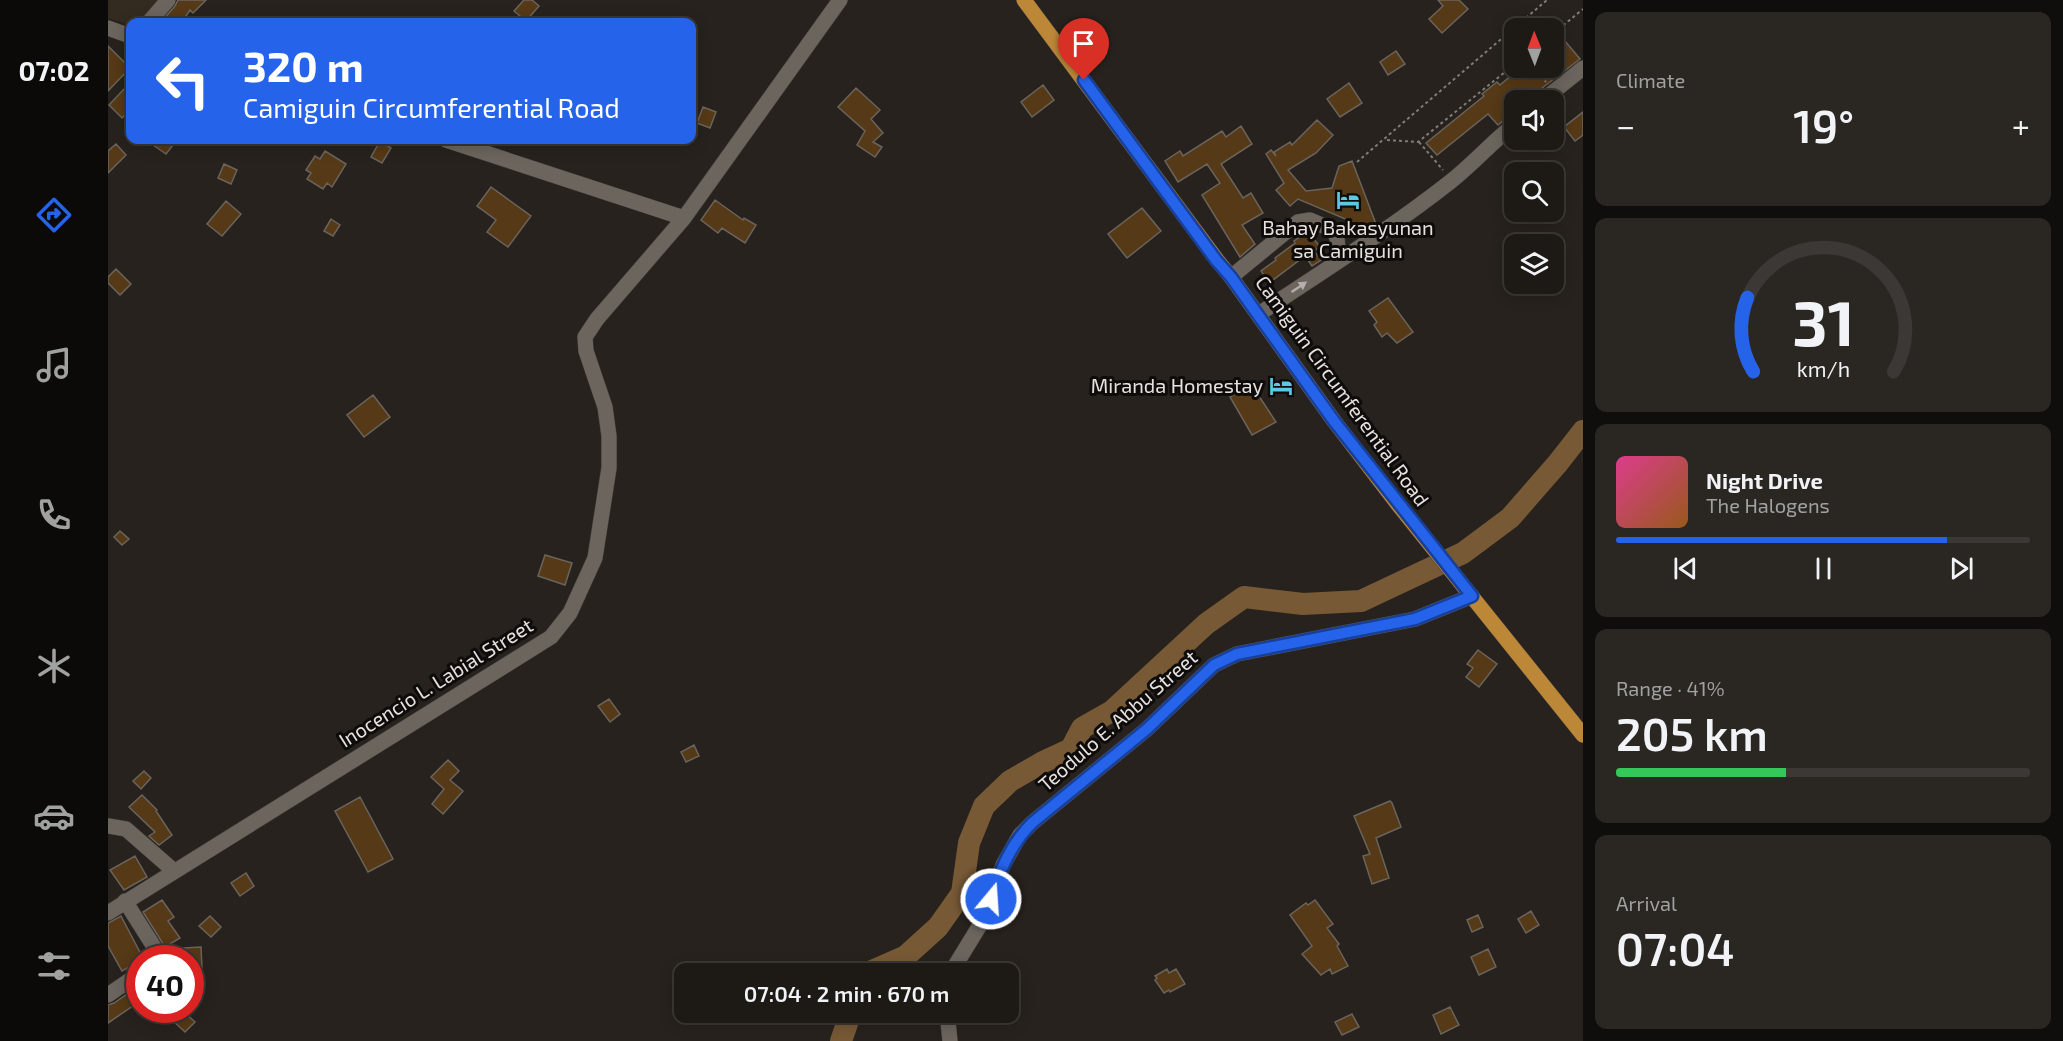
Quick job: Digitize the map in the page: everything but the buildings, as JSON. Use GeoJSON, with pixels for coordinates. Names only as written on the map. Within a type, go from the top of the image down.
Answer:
{"type":"FeatureCollection","features":[{"type":"Feature","properties":{"kind":"main road","name":"Camiguin Circumferential Road"},"geometry":{"type":"LineString","coordinates":[[1027,2],[1259,315],[1334,421],[1583,735]]}},
{"type":"Feature","properties":{"kind":"street"},"geometry":{"type":"LineString","coordinates":[[152,18],[168,0]]}},
{"type":"Feature","properties":{"kind":"street","name":"Inocencio L. Labial Street"},"geometry":{"type":"LineString","coordinates":[[174,871],[551,637],[570,614],[594,558],[609,468],[609,436],[605,407],[586,351],[585,337],[597,319],[684,218],[840,0]]}},
{"type":"Feature","properties":{"kind":"street"},"geometry":{"type":"LineString","coordinates":[[108,28],[126,35]]}},
{"type":"Feature","properties":{"kind":"street"},"geometry":{"type":"LineString","coordinates":[[1556,90],[1583,68]]}},
{"type":"Feature","properties":{"kind":"street"},"geometry":{"type":"LineString","coordinates":[[1259,315],[1368,243],[1452,181],[1504,134]]}},
{"type":"Feature","properties":{"kind":"street"},"geometry":{"type":"LineString","coordinates":[[458,144],[684,218]]}},
{"type":"Feature","properties":{"kind":"street"},"geometry":{"type":"LineString","coordinates":[[1231,277],[1298,222],[1305,220],[1333,230],[1337,238],[1339,260]]}},
{"type":"Feature","properties":{"kind":"street","name":"Teodulo E. Abbu Street"},"geometry":{"type":"LineString","coordinates":[[957,963],[988,912],[1003,865],[1020,835],[1147,729],[1214,665],[1237,654],[1415,619],[1472,596]]}},
{"type":"Feature","properties":{"kind":"street"},"geometry":{"type":"LineString","coordinates":[[108,825],[126,829],[174,871],[108,913]]}},
{"type":"Feature","properties":{"kind":"street"},"geometry":{"type":"LineString","coordinates":[[125,901],[153,945]]}},
{"type":"Feature","properties":{"kind":"street"},"geometry":{"type":"LineString","coordinates":[[108,995],[126,983]]}},
{"type":"Feature","properties":{"kind":"street"},"geometry":{"type":"LineString","coordinates":[[948,1023],[950,1041]]}},
{"type":"Feature","properties":{"kind":"path"},"geometry":{"type":"LineString","coordinates":[[1357,162],[1547,0]]}},
{"type":"Feature","properties":{"kind":"path"},"geometry":{"type":"LineString","coordinates":[[1564,25],[1583,9]]}},
{"type":"Feature","properties":{"kind":"path"},"geometry":{"type":"LineString","coordinates":[[1385,140],[1418,142],[1504,73]]}},
{"type":"Feature","properties":{"kind":"path"},"geometry":{"type":"LineString","coordinates":[[1418,142],[1452,181]]}},
{"type":"Feature","properties":{"kind":"shaded area"},"geometry":{"type":"Polygon","coordinates":[[[108,0],[161,0],[146,18],[126,18],[126,24],[108,18],[108,0]]]}},
{"type":"Feature","properties":{"kind":"waterway"},"geometry":{"type":"LineString","coordinates":[[890,963],[906,956],[938,927],[962,893],[969,843],[984,806],[1010,781],[1071,749],[1082,728],[1112,711],[1206,624],[1244,597],[1303,604],[1361,601],[1463,553],[1510,518],[1583,431]]}},
{"type":"Feature","properties":{"kind":"waterway"},"geometry":{"type":"LineString","coordinates":[[841,1041],[847,1023]]}},
{"type":"Feature","properties":{"kind":"place","name":"Bahay Bakasyunan sa Camiguin"},"geometry":{"type":"Point","coordinates":[1348,200]}},
{"type":"Feature","properties":{"kind":"place","name":"Miranda Homestay"},"geometry":{"type":"Point","coordinates":[1281,386]}},
{"type":"Feature","properties":{"kind":"route"},"geometry":{"type":"LineString","coordinates":[[991,899],[1003,865],[1020,835],[1147,729],[1214,665],[1237,654],[1269,646],[1415,619],[1472,596],[1334,421],[1259,315],[1084,80]]}}]}
